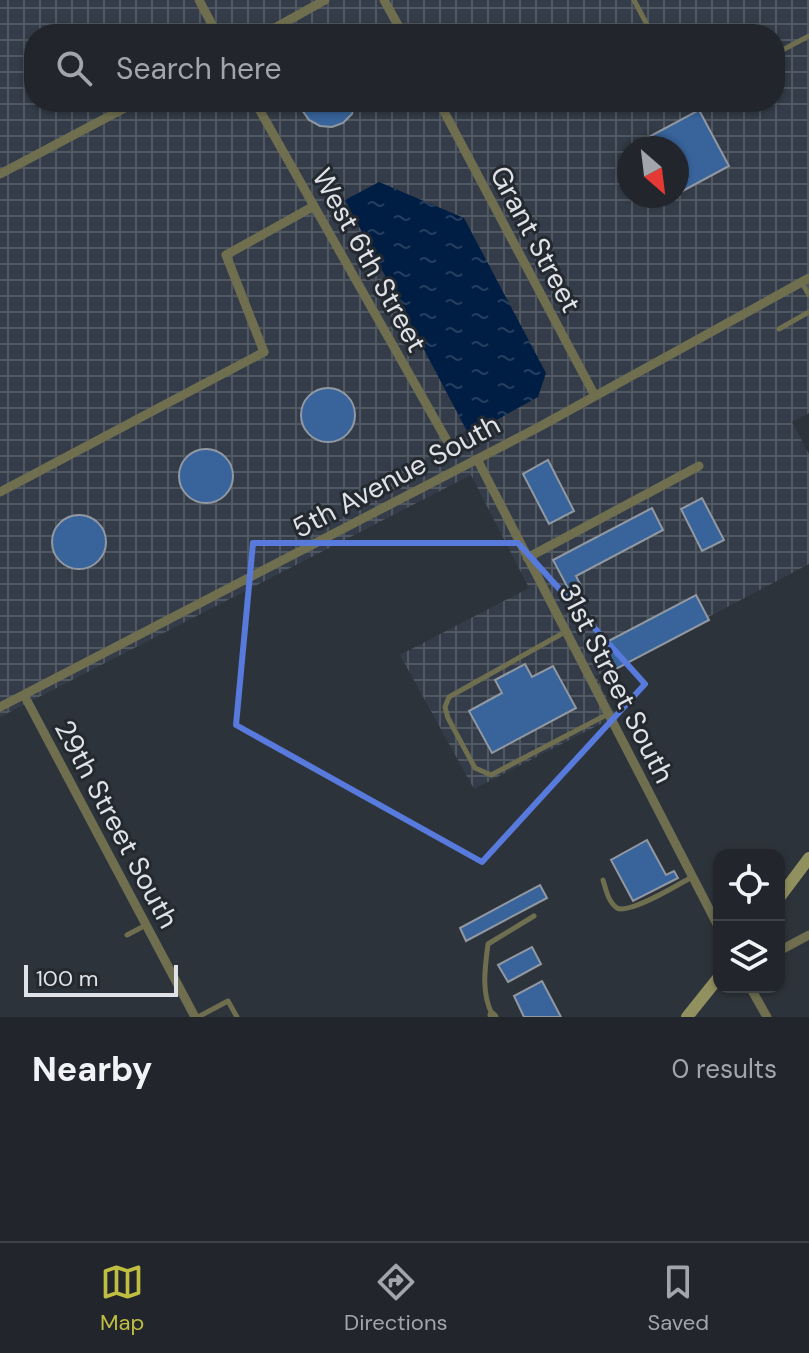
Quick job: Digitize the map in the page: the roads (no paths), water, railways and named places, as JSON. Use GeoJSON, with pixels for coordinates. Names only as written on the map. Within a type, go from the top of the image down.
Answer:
{"type":"FeatureCollection","features":[{"type":"Feature","properties":{"kind":"main road"},"geometry":{"type":"LineString","coordinates":[[785,890],[809,858]]}},
{"type":"Feature","properties":{"kind":"main road"},"geometry":{"type":"LineString","coordinates":[[687,1017],[713,984]]}},
{"type":"Feature","properties":{"kind":"street"},"geometry":{"type":"LineString","coordinates":[[199,0],[212,24]]}},
{"type":"Feature","properties":{"kind":"street"},"geometry":{"type":"LineString","coordinates":[[282,24],[325,0]]}},
{"type":"Feature","properties":{"kind":"street"},"geometry":{"type":"LineString","coordinates":[[384,0],[397,24]]}},
{"type":"Feature","properties":{"kind":"street"},"geometry":{"type":"LineString","coordinates":[[0,174],[117,112]]}},
{"type":"Feature","properties":{"kind":"street","name":"West 6th Street"},"geometry":{"type":"LineString","coordinates":[[261,112],[446,439]]}},
{"type":"Feature","properties":{"kind":"street","name":"Grant Street"},"geometry":{"type":"LineString","coordinates":[[444,112],[595,396]]}},
{"type":"Feature","properties":{"kind":"street"},"geometry":{"type":"LineString","coordinates":[[0,492],[264,352],[226,255],[314,206]]}},
{"type":"Feature","properties":{"kind":"street","name":"5th Avenue South"},"geometry":{"type":"LineString","coordinates":[[0,707],[477,459],[805,280]]}},
{"type":"Feature","properties":{"kind":"street","name":"31st Street South"},"geometry":{"type":"LineString","coordinates":[[477,459],[715,921]]}},
{"type":"Feature","properties":{"kind":"street"},"geometry":{"type":"LineString","coordinates":[[527,558],[699,466]]}},
{"type":"Feature","properties":{"kind":"street","name":"29th Street South"},"geometry":{"type":"LineString","coordinates":[[24,695],[196,1017]]}},
{"type":"Feature","properties":{"kind":"street"},"geometry":{"type":"LineString","coordinates":[[785,948],[809,935]]}},
{"type":"Feature","properties":{"kind":"street"},"geometry":{"type":"LineString","coordinates":[[753,993],[767,1017]]}},
{"type":"Feature","properties":{"kind":"lane"},"geometry":{"type":"LineString","coordinates":[[634,0],[647,24]]}},
{"type":"Feature","properties":{"kind":"lane"},"geometry":{"type":"LineString","coordinates":[[785,49],[809,36]]}},
{"type":"Feature","properties":{"kind":"lane"},"geometry":{"type":"LineString","coordinates":[[805,280],[809,295]]}},
{"type":"Feature","properties":{"kind":"lane"},"geometry":{"type":"LineString","coordinates":[[779,329],[809,312]]}},
{"type":"Feature","properties":{"kind":"lane"},"geometry":{"type":"LineString","coordinates":[[565,632],[449,697],[445,707],[448,718],[475,768],[491,775],[608,714]]}},
{"type":"Feature","properties":{"kind":"lane"},"geometry":{"type":"LineString","coordinates":[[603,880],[609,899],[617,908],[624,910],[693,877]]}},
{"type":"Feature","properties":{"kind":"lane"},"geometry":{"type":"LineString","coordinates":[[493,1016],[487,1003],[484,977],[488,944],[534,916]]}},
{"type":"Feature","properties":{"kind":"lane"},"geometry":{"type":"LineString","coordinates":[[127,935],[146,925]]}},
{"type":"Feature","properties":{"kind":"lane"},"geometry":{"type":"LineString","coordinates":[[196,1017],[228,1001],[237,1017]]}},
{"type":"Feature","properties":{"kind":"water"},"geometry":{"type":"Polygon","coordinates":[[[379,182],[464,218],[546,373],[538,397],[469,435],[345,200],[379,182]]]}}]}
